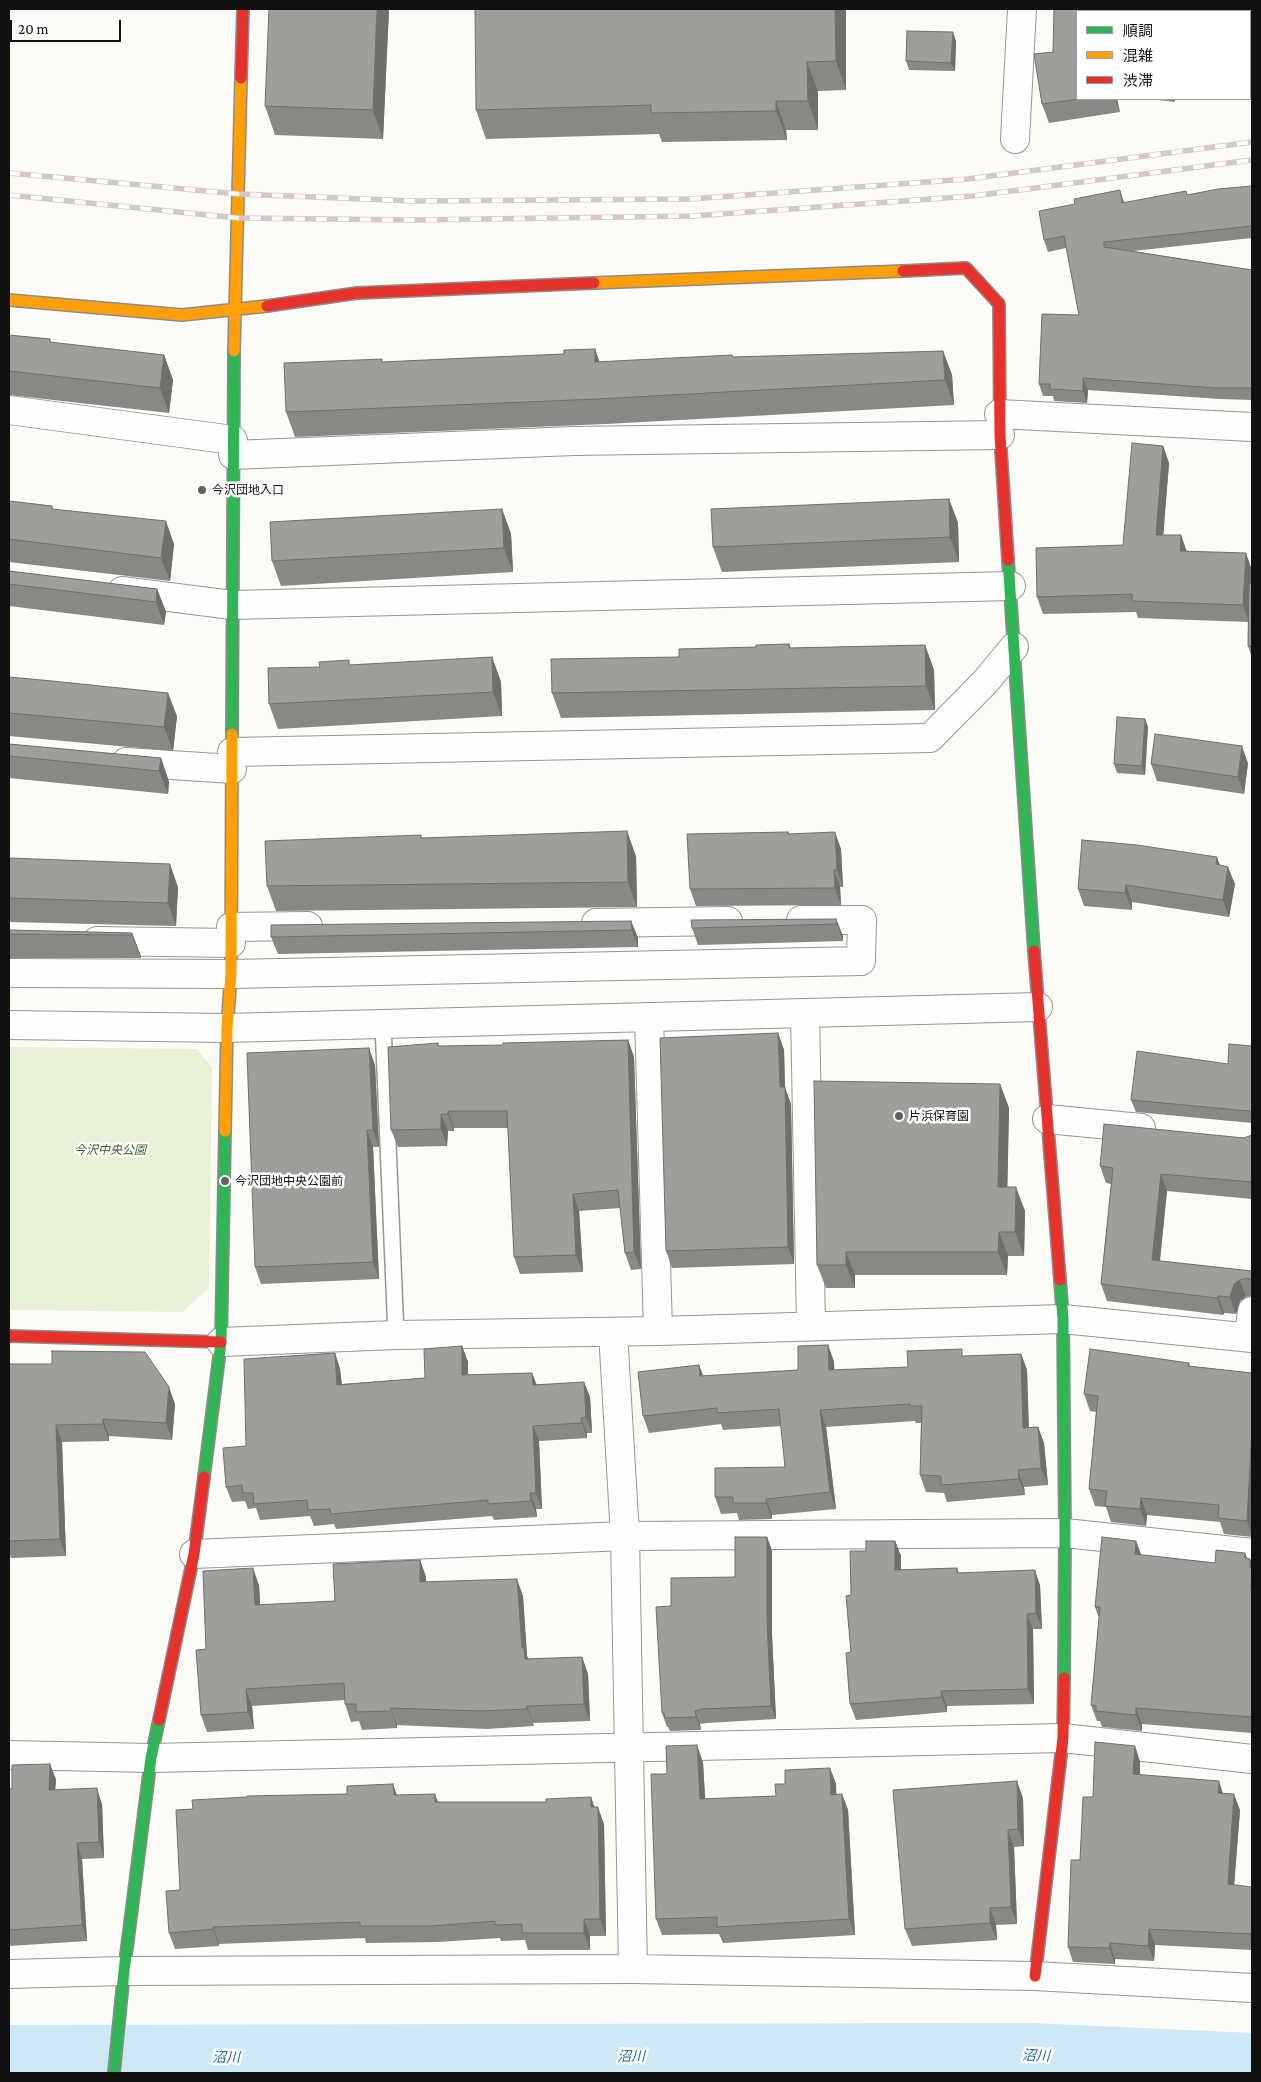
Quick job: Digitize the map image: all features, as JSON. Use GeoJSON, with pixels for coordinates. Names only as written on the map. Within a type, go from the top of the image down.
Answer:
{"type":"FeatureCollection","features":[{"type":"Feature","properties":{"kind":"street"},"geometry":{"type":"LineString","coordinates":[[114,2073],[124,1971],[151,1758],[194,1554],[221,1342],[227,1028],[231,974],[234,311],[243,9]]}},
{"type":"Feature","properties":{"kind":"street"},"geometry":{"type":"LineString","coordinates":[[1015,139],[1022,9]]}},
{"type":"Feature","properties":{"kind":"street"},"geometry":{"type":"LineString","coordinates":[[9,300],[182,315],[234,311],[357,293],[966,268],[998,304],[1000,424],[1014,647],[1038,1007],[1063,1319],[1064,1738],[1035,1976]]}},
{"type":"Feature","properties":{"kind":"street"},"geometry":{"type":"LineString","coordinates":[[9,410],[233,448],[573,441],[1000,424],[1252,427]]}},
{"type":"Feature","properties":{"kind":"street"},"geometry":{"type":"LineString","coordinates":[[96,588],[232,605],[1011,586]]}},
{"type":"Feature","properties":{"kind":"street"},"geometry":{"type":"LineString","coordinates":[[104,760],[180,767],[232,761],[930,738],[986,681],[1014,647]]}},
{"type":"Feature","properties":{"kind":"street"},"geometry":{"type":"LineString","coordinates":[[9,973],[231,974],[862,961],[862,920],[566,923]]}},
{"type":"Feature","properties":{"kind":"street"},"geometry":{"type":"LineString","coordinates":[[77,940],[231,935],[330,926]]}},
{"type":"Feature","properties":{"kind":"street"},"geometry":{"type":"LineString","coordinates":[[9,1025],[227,1028],[1038,1007]]}},
{"type":"Feature","properties":{"kind":"street"},"geometry":{"type":"LineString","coordinates":[[805,1013],[811,1326]]}},
{"type":"Feature","properties":{"kind":"street"},"geometry":{"type":"LineString","coordinates":[[650,1017],[658,1331]]}},
{"type":"Feature","properties":{"kind":"street"},"geometry":{"type":"LineString","coordinates":[[1047,1119],[1164,1130]]}},
{"type":"Feature","properties":{"kind":"street"},"geometry":{"type":"LineString","coordinates":[[9,1336],[221,1342],[396,1335],[658,1331],[1063,1319],[1251,1329]]}},
{"type":"Feature","properties":{"kind":"street"},"geometry":{"type":"LineString","coordinates":[[613,1332],[625,1536],[633,1969]]}},
{"type":"Feature","properties":{"kind":"street"},"geometry":{"type":"LineString","coordinates":[[194,1554],[625,1536],[1065,1534],[1252,1553]]}},
{"type":"Feature","properties":{"kind":"street"},"geometry":{"type":"LineString","coordinates":[[9,1756],[151,1758],[629,1746],[1064,1738],[1252,1759]]}},
{"type":"Feature","properties":{"kind":"street"},"geometry":{"type":"LineString","coordinates":[[9,1974],[124,1971],[633,1969],[1035,1976],[1252,1988]]}},
{"type":"Feature","properties":{"kind":"lane"},"geometry":{"type":"LineString","coordinates":[[384,1024],[396,1335]]}},
{"type":"Feature","properties":{"kind":"green space","name":"今沢中央公園"},"geometry":{"type":"Polygon","coordinates":[[[9,1047],[197,1049],[212,1068],[209,1288],[182,1312],[9,1310],[9,1047]]]}},
{"type":"Feature","properties":{"kind":"building"},"geometry":{"type":"Polygon","coordinates":[[[269,9],[377,9],[373,110],[265,106],[269,9]]]}},
{"type":"Feature","properties":{"kind":"building"},"geometry":{"type":"Polygon","coordinates":[[[475,9],[835,9],[836,61],[807,62],[808,101],[776,101],[776,111],[651,113],[651,105],[476,110],[475,9]]]}},
{"type":"Feature","properties":{"kind":"building"},"geometry":{"type":"Polygon","coordinates":[[[1054,9],[1252,9],[1252,34],[1251,10],[1076,10],[1076,99],[1042,104],[1034,54],[1053,52],[1054,9]]]}},
{"type":"Feature","properties":{"kind":"building"},"geometry":{"type":"Polygon","coordinates":[[[907,31],[953,32],[951,63],[906,61],[907,31]]]}},
{"type":"Feature","properties":{"kind":"building"},"geometry":{"type":"Polygon","coordinates":[[[1252,186],[1252,226],[1104,242],[1104,247],[1252,270],[1252,388],[1216,388],[1083,378],[1083,391],[1050,389],[1050,384],[1039,384],[1042,314],[1079,315],[1064,236],[1044,240],[1039,211],[1075,204],[1074,199],[1120,190],[1122,203],[1186,191],[1187,195],[1218,189],[1252,186]]]}},
{"type":"Feature","properties":{"kind":"building"},"geometry":{"type":"Polygon","coordinates":[[[9,335],[50,339],[50,342],[164,355],[160,388],[9,371],[9,335]]]}},
{"type":"Feature","properties":{"kind":"building"},"geometry":{"type":"Polygon","coordinates":[[[595,349],[595,362],[732,355],[733,357],[943,351],[945,380],[597,399],[286,412],[284,363],[382,359],[382,362],[564,354],[564,350],[595,349]]]}},
{"type":"Feature","properties":{"kind":"building"},"geometry":{"type":"Polygon","coordinates":[[[1132,443],[1163,446],[1156,535],[1181,535],[1180,551],[1246,553],[1243,605],[1132,601],[1132,594],[1037,597],[1036,548],[1123,545],[1132,443]]]}},
{"type":"Feature","properties":{"kind":"building"},"geometry":{"type":"Polygon","coordinates":[[[949,499],[950,537],[713,547],[711,509],[949,499]]]}},
{"type":"Feature","properties":{"kind":"building"},"geometry":{"type":"Polygon","coordinates":[[[9,501],[52,506],[52,509],[166,521],[161,558],[9,539],[9,501]]]}},
{"type":"Feature","properties":{"kind":"building"},"geometry":{"type":"Polygon","coordinates":[[[502,509],[504,548],[272,561],[270,522],[502,509]]]}},
{"type":"Feature","properties":{"kind":"building"},"geometry":{"type":"Polygon","coordinates":[[[9,571],[157,589],[156,602],[9,584],[9,571]]]}},
{"type":"Feature","properties":{"kind":"building"},"geometry":{"type":"Polygon","coordinates":[[[1249,583],[1252,583],[1252,646],[1248,646],[1249,583]]]}},
{"type":"Feature","properties":{"kind":"building"},"geometry":{"type":"Polygon","coordinates":[[[789,644],[789,648],[925,645],[926,686],[552,693],[551,659],[679,657],[679,649],[789,644]]]}},
{"type":"Feature","properties":{"kind":"building"},"geometry":{"type":"Polygon","coordinates":[[[492,657],[493,692],[269,704],[268,668],[320,667],[319,662],[349,660],[349,665],[492,657]]]}},
{"type":"Feature","properties":{"kind":"building"},"geometry":{"type":"Polygon","coordinates":[[[9,677],[168,693],[164,727],[9,713],[9,677]]]}},
{"type":"Feature","properties":{"kind":"building"},"geometry":{"type":"Polygon","coordinates":[[[1117,717],[1145,719],[1142,766],[1114,764],[1117,717]]]}},
{"type":"Feature","properties":{"kind":"building"},"geometry":{"type":"Polygon","coordinates":[[[1155,734],[1242,746],[1238,777],[1151,764],[1155,734]]]}},
{"type":"Feature","properties":{"kind":"building"},"geometry":{"type":"Polygon","coordinates":[[[9,744],[161,758],[159,771],[9,756],[9,744]]]}},
{"type":"Feature","properties":{"kind":"building"},"geometry":{"type":"Polygon","coordinates":[[[627,831],[628,882],[267,886],[265,841],[421,835],[421,838],[627,831]]]}},
{"type":"Feature","properties":{"kind":"building"},"geometry":{"type":"Polygon","coordinates":[[[788,832],[788,834],[835,832],[837,870],[834,870],[835,888],[690,889],[687,834],[788,832]]]}},
{"type":"Feature","properties":{"kind":"building"},"geometry":{"type":"Polygon","coordinates":[[[1082,840],[1137,845],[1217,857],[1216,864],[1228,867],[1223,900],[1126,885],[1125,893],[1078,889],[1082,840]]]}},
{"type":"Feature","properties":{"kind":"building"},"geometry":{"type":"Polygon","coordinates":[[[9,858],[170,864],[168,903],[9,898],[9,858]]]}},
{"type":"Feature","properties":{"kind":"building"},"geometry":{"type":"Polygon","coordinates":[[[836,919],[837,924],[692,928],[691,920],[836,919]]]}},
{"type":"Feature","properties":{"kind":"building"},"geometry":{"type":"Polygon","coordinates":[[[631,921],[632,930],[271,937],[271,925],[631,921]]]}},
{"type":"Feature","properties":{"kind":"building"},"geometry":{"type":"Polygon","coordinates":[[[9,930],[132,933],[132,935],[9,934],[9,930]]]}},
{"type":"Feature","properties":{"kind":"building"},"geometry":{"type":"Polygon","coordinates":[[[778,1033],[780,1087],[785,1087],[788,1247],[666,1251],[660,1038],[778,1033]]]}},
{"type":"Feature","properties":{"kind":"building"},"geometry":{"type":"Polygon","coordinates":[[[628,1040],[634,1252],[625,1253],[618,1190],[573,1194],[576,1255],[514,1257],[507,1111],[448,1111],[448,1114],[441,1114],[441,1129],[391,1130],[388,1047],[438,1043],[438,1046],[503,1045],[503,1043],[628,1040]]]}},
{"type":"Feature","properties":{"kind":"building"},"geometry":{"type":"Polygon","coordinates":[[[1229,1044],[1252,1046],[1252,1113],[1249,1111],[1131,1100],[1137,1051],[1228,1064],[1229,1044]]]}},
{"type":"Feature","properties":{"kind":"building"},"geometry":{"type":"Polygon","coordinates":[[[369,1048],[373,1130],[367,1130],[373,1262],[255,1267],[247,1053],[369,1048]]]}},
{"type":"Feature","properties":{"kind":"building"},"geometry":{"type":"Polygon","coordinates":[[[814,1081],[1000,1084],[998,1187],[1016,1187],[1015,1232],[999,1232],[998,1252],[846,1252],[846,1265],[817,1265],[814,1081]]]}},
{"type":"Feature","properties":{"kind":"building"},"geometry":{"type":"Polygon","coordinates":[[[1104,1124],[1244,1138],[1252,1135],[1252,1182],[1161,1174],[1152,1260],[1252,1271],[1252,1280],[1247,1278],[1240,1280],[1234,1284],[1230,1297],[1218,1296],[1217,1298],[1101,1284],[1113,1168],[1100,1166],[1104,1124]]]}},
{"type":"Feature","properties":{"kind":"building"},"geometry":{"type":"Polygon","coordinates":[[[828,1345],[829,1370],[908,1367],[907,1351],[962,1349],[962,1356],[1021,1354],[1023,1428],[1038,1427],[1041,1468],[1018,1470],[1019,1479],[941,1485],[941,1476],[920,1475],[922,1406],[910,1406],[910,1404],[820,1410],[830,1492],[766,1499],[766,1503],[733,1503],[733,1497],[715,1497],[715,1468],[785,1467],[779,1409],[717,1413],[717,1408],[643,1416],[638,1372],[699,1365],[700,1376],[798,1370],[798,1346],[828,1345]]]}},
{"type":"Feature","properties":{"kind":"building"},"geometry":{"type":"Polygon","coordinates":[[[462,1346],[462,1375],[532,1373],[533,1385],[584,1382],[586,1417],[581,1418],[582,1423],[533,1426],[536,1493],[530,1493],[531,1501],[488,1504],[488,1500],[331,1514],[330,1509],[308,1510],[307,1500],[254,1504],[253,1493],[243,1493],[242,1485],[226,1487],[223,1448],[246,1446],[244,1359],[335,1353],[337,1385],[425,1378],[424,1349],[462,1346]]]}},
{"type":"Feature","properties":{"kind":"building"},"geometry":{"type":"Polygon","coordinates":[[[1090,1349],[1189,1363],[1188,1366],[1252,1373],[1252,1428],[1247,1521],[1218,1518],[1219,1505],[1141,1498],[1140,1509],[1105,1506],[1107,1491],[1089,1489],[1098,1396],[1084,1394],[1090,1349]]]}},
{"type":"Feature","properties":{"kind":"building"},"geometry":{"type":"Polygon","coordinates":[[[52,1351],[145,1352],[169,1387],[166,1423],[103,1419],[103,1424],[56,1425],[60,1539],[9,1541],[9,1364],[52,1364],[52,1351]]]}},
{"type":"Feature","properties":{"kind":"building"},"geometry":{"type":"Polygon","coordinates":[[[735,1537],[767,1537],[767,1621],[771,1706],[702,1709],[695,1711],[696,1717],[665,1718],[664,1713],[662,1713],[656,1607],[671,1606],[671,1578],[735,1577],[735,1537]]]}},
{"type":"Feature","properties":{"kind":"building"},"geometry":{"type":"Polygon","coordinates":[[[1102,1537],[1136,1541],[1135,1554],[1215,1563],[1216,1550],[1245,1553],[1245,1558],[1250,1559],[1250,1568],[1252,1568],[1252,1717],[1136,1708],[1136,1715],[1096,1711],[1096,1706],[1091,1705],[1100,1607],[1095,1607],[1102,1537]]]}},
{"type":"Feature","properties":{"kind":"building"},"geometry":{"type":"Polygon","coordinates":[[[866,1541],[895,1541],[895,1570],[957,1568],[957,1573],[1035,1570],[1036,1613],[1027,1614],[1028,1689],[941,1691],[942,1697],[850,1704],[846,1653],[851,1652],[846,1596],[851,1595],[850,1551],[866,1551],[866,1541]]]}},
{"type":"Feature","properties":{"kind":"building"},"geometry":{"type":"Polygon","coordinates":[[[420,1560],[420,1582],[517,1579],[522,1648],[524,1648],[525,1659],[582,1657],[584,1704],[527,1706],[527,1709],[481,1711],[390,1708],[391,1711],[356,1712],[356,1704],[345,1704],[344,1683],[246,1689],[248,1712],[201,1715],[196,1650],[206,1649],[203,1571],[253,1568],[255,1605],[335,1601],[333,1564],[420,1560]]]}},
{"type":"Feature","properties":{"kind":"building"},"geometry":{"type":"Polygon","coordinates":[[[1095,1742],[1135,1746],[1133,1774],[1219,1781],[1218,1793],[1234,1794],[1228,1884],[1252,1887],[1252,1942],[1251,1934],[1149,1929],[1148,1946],[1110,1943],[1109,1948],[1068,1947],[1071,1860],[1080,1860],[1083,1797],[1093,1797],[1095,1742]]]}},
{"type":"Feature","properties":{"kind":"building"},"geometry":{"type":"Polygon","coordinates":[[[697,1745],[700,1799],[776,1796],[775,1784],[785,1784],[785,1770],[830,1768],[831,1795],[842,1794],[849,1919],[717,1927],[717,1917],[656,1919],[651,1774],[667,1774],[666,1746],[697,1745]]]}},
{"type":"Feature","properties":{"kind":"building"},"geometry":{"type":"Polygon","coordinates":[[[50,1764],[49,1790],[97,1788],[99,1842],[77,1843],[82,1925],[9,1930],[9,1789],[12,1789],[12,1765],[50,1764]]]}},
{"type":"Feature","properties":{"kind":"building"},"geometry":{"type":"Polygon","coordinates":[[[1017,1781],[1018,1829],[1008,1830],[1011,1907],[990,1908],[990,1923],[905,1929],[893,1790],[1017,1781]]]}},
{"type":"Feature","properties":{"kind":"building"},"geometry":{"type":"Polygon","coordinates":[[[393,1784],[394,1795],[435,1794],[435,1802],[546,1802],[546,1799],[591,1797],[591,1807],[598,1807],[600,1919],[584,1919],[584,1933],[522,1933],[522,1924],[495,1925],[495,1921],[432,1926],[360,1926],[360,1922],[213,1927],[213,1929],[169,1933],[166,1891],[180,1890],[176,1810],[193,1809],[192,1800],[247,1796],[347,1794],[347,1786],[393,1784]]]}},
{"type":"Feature","properties":{"kind":"waterway","name":"沼川"},"geometry":{"type":"LineString","coordinates":[[9,2058],[1029,2056],[1252,2066]]}},
{"type":"Feature","properties":{"kind":"railway"},"geometry":{"type":"LineString","coordinates":[[9,173],[239,194],[414,201],[691,199],[968,179],[1252,142]]}},
{"type":"Feature","properties":{"kind":"railway"},"geometry":{"type":"LineString","coordinates":[[9,195],[238,218],[415,220],[693,216],[973,196],[1252,160]]}},
{"type":"Feature","properties":{"kind":"traffic: fast"},"geometry":{"type":"LineString","coordinates":[[232,734],[234,351]]}},
{"type":"Feature","properties":{"kind":"traffic: fast"},"geometry":{"type":"LineString","coordinates":[[1008,560],[1034,951]]}},
{"type":"Feature","properties":{"kind":"traffic: fast"},"geometry":{"type":"LineString","coordinates":[[204,1477],[221,1342],[225,1131]]}},
{"type":"Feature","properties":{"kind":"traffic: fast"},"geometry":{"type":"LineString","coordinates":[[1060,1280],[1063,1319],[1064,1678]]}},
{"type":"Feature","properties":{"kind":"traffic: fast"},"geometry":{"type":"LineString","coordinates":[[114,2073],[124,1971],[151,1758],[159,1720]]}},
{"type":"Feature","properties":{"kind":"traffic: slow"},"geometry":{"type":"LineString","coordinates":[[234,351],[241,78]]}},
{"type":"Feature","properties":{"kind":"traffic: slow"},"geometry":{"type":"LineString","coordinates":[[594,283],[903,271]]}},
{"type":"Feature","properties":{"kind":"traffic: slow"},"geometry":{"type":"LineString","coordinates":[[9,300],[182,315],[267,306]]}},
{"type":"Feature","properties":{"kind":"traffic: slow"},"geometry":{"type":"LineString","coordinates":[[225,1131],[227,1028],[231,974],[232,734]]}},
{"type":"Feature","properties":{"kind":"traffic: jam"},"geometry":{"type":"LineString","coordinates":[[241,78],[243,9]]}},
{"type":"Feature","properties":{"kind":"traffic: jam"},"geometry":{"type":"LineString","coordinates":[[903,271],[966,268],[999,304],[1000,435],[1008,560]]}},
{"type":"Feature","properties":{"kind":"traffic: jam"},"geometry":{"type":"LineString","coordinates":[[267,306],[357,293],[594,283]]}},
{"type":"Feature","properties":{"kind":"traffic: jam"},"geometry":{"type":"LineString","coordinates":[[1034,951],[1060,1280]]}},
{"type":"Feature","properties":{"kind":"traffic: jam"},"geometry":{"type":"LineString","coordinates":[[9,1336],[221,1342]]}},
{"type":"Feature","properties":{"kind":"traffic: jam"},"geometry":{"type":"LineString","coordinates":[[159,1720],[194,1554],[204,1477]]}},
{"type":"Feature","properties":{"kind":"traffic: jam"},"geometry":{"type":"LineString","coordinates":[[1035,1976],[1063,1738],[1064,1678]]}},
{"type":"Feature","properties":{"kind":"place","name":"今沢団地入口"},"geometry":{"type":"Point","coordinates":[202,490]}},
{"type":"Feature","properties":{"kind":"place","name":"片浜保育園"},"geometry":{"type":"Point","coordinates":[899,1116]}},
{"type":"Feature","properties":{"kind":"place","name":"今沢団地中央公園前"},"geometry":{"type":"Point","coordinates":[225,1181]}}]}
